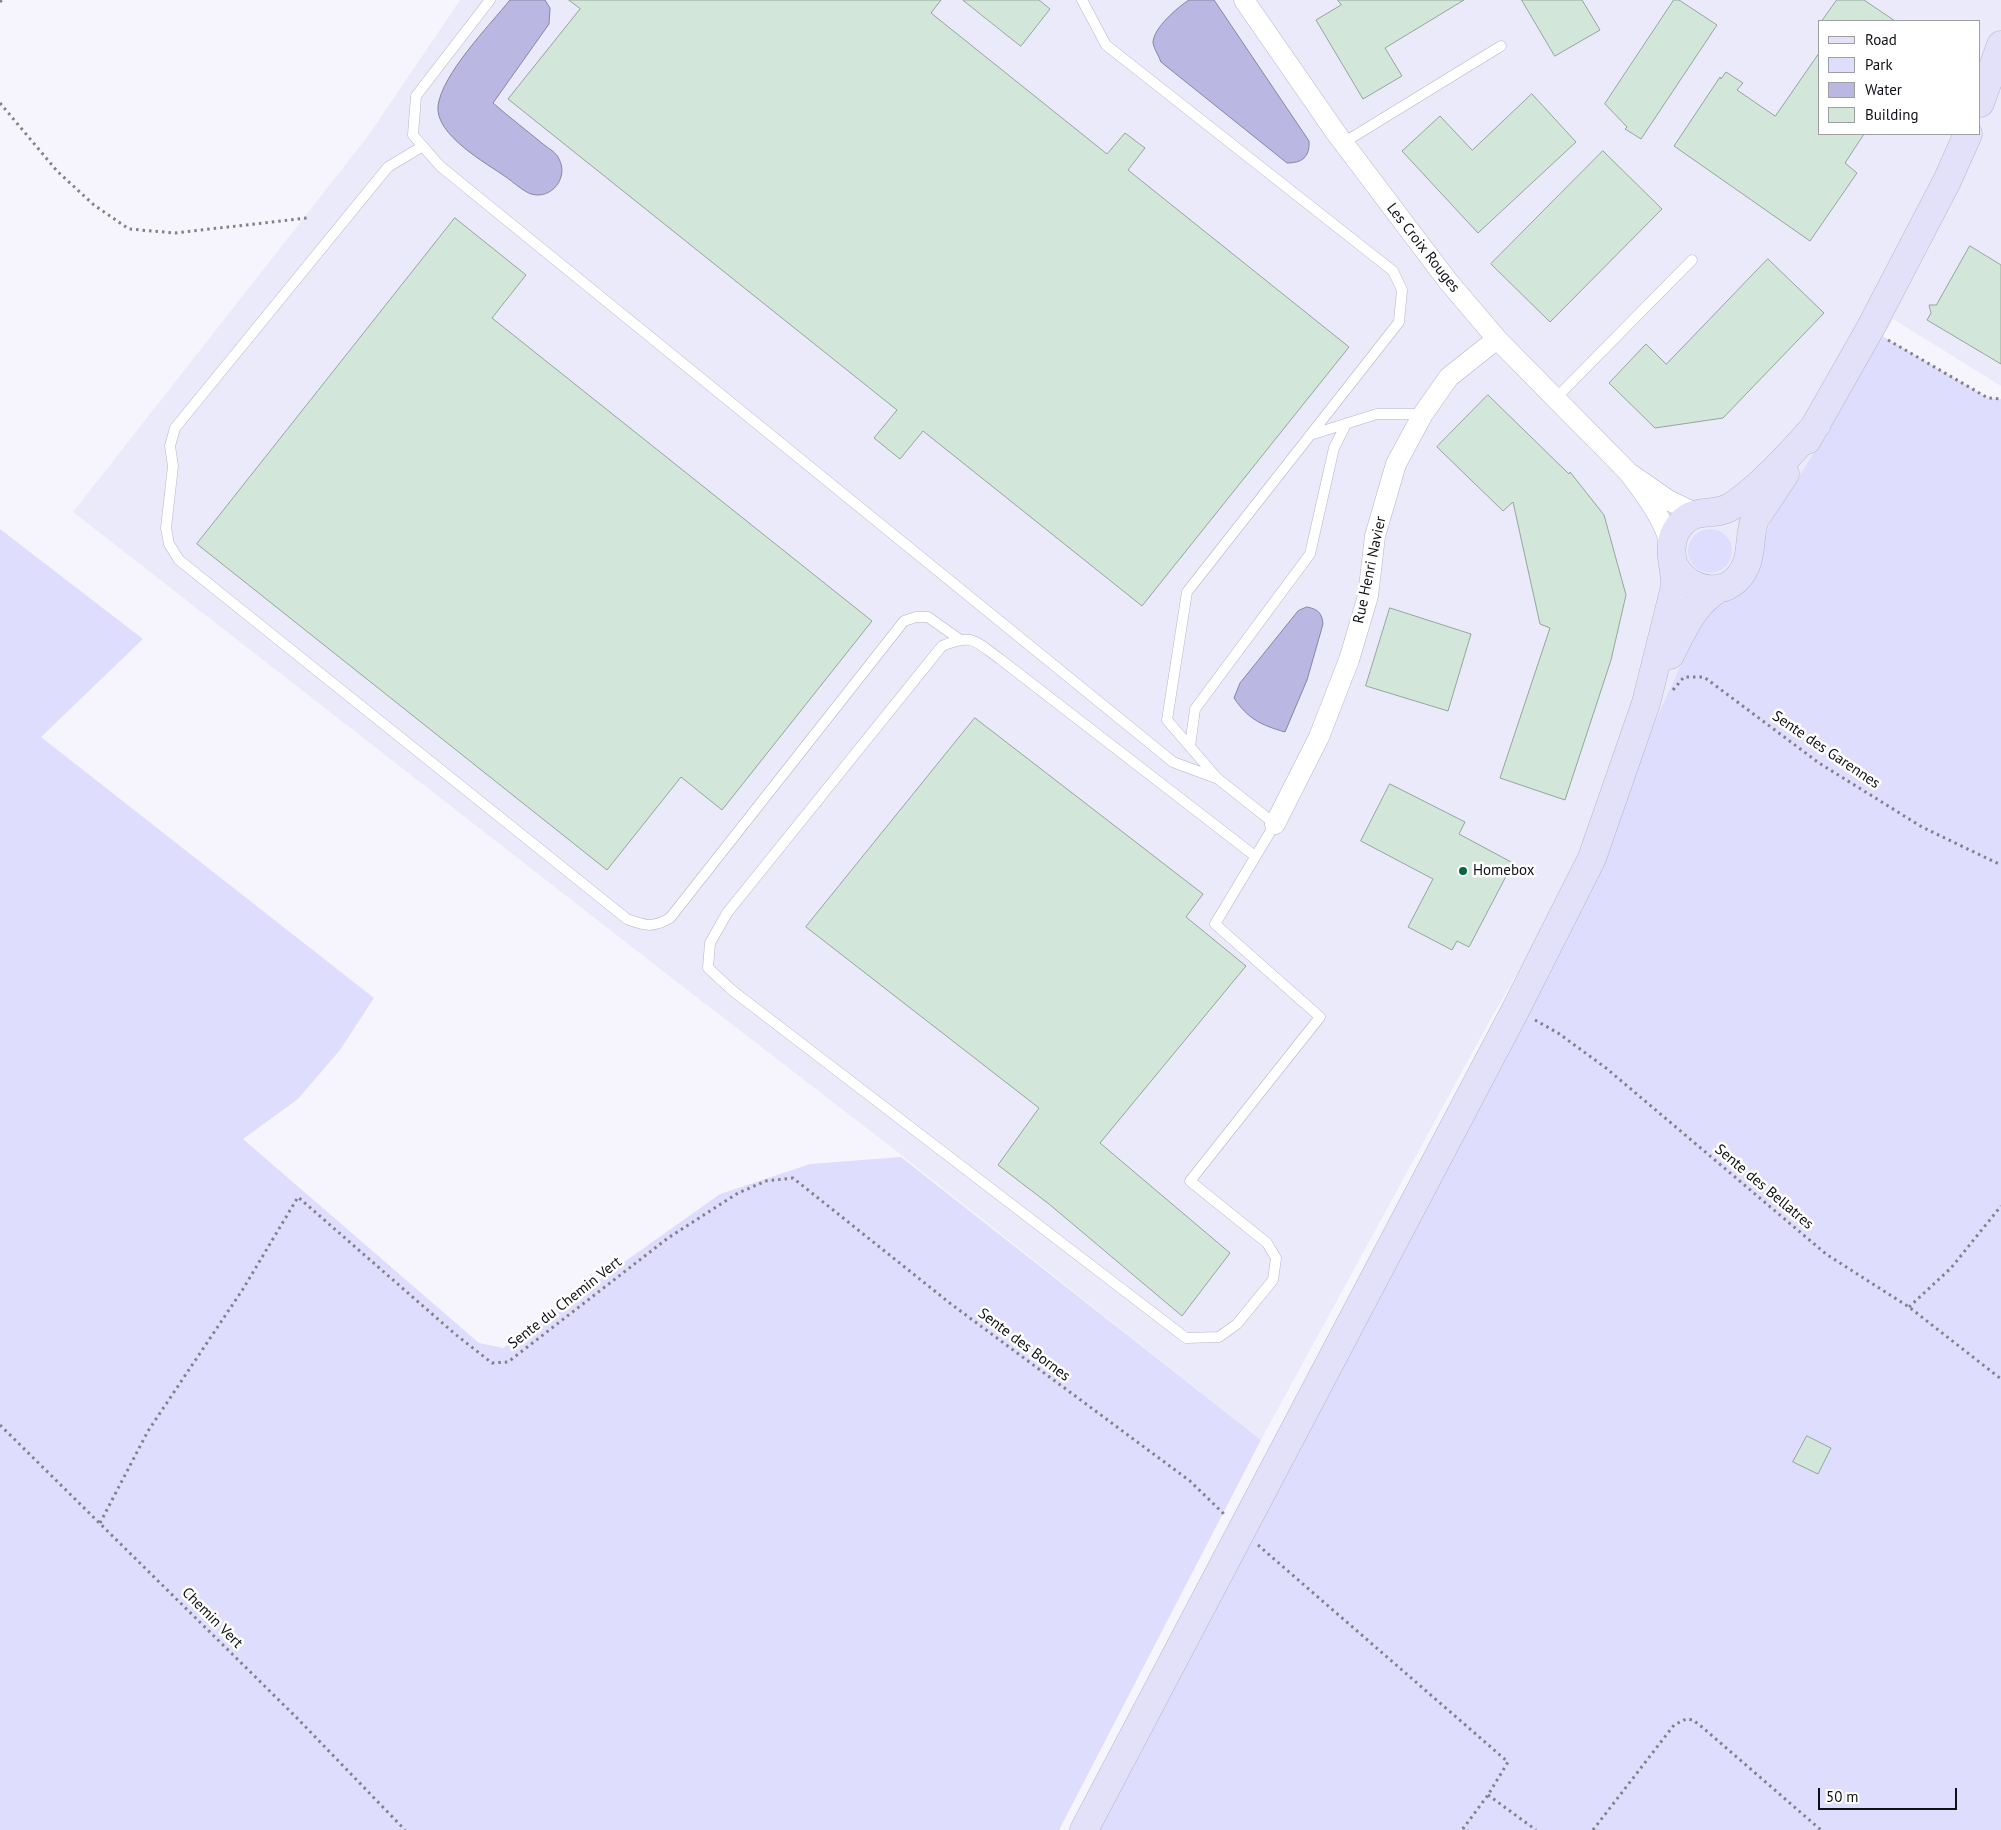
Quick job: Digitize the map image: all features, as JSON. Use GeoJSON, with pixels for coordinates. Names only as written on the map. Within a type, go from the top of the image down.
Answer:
{"type":"FeatureCollection","features":[{"type":"Feature","properties":{"kind":"street","name":"Les Croix Rouges"},"geometry":{"type":"LineString","coordinates":[[1244,0],[1343,143],[1447,280],[1497,339],[1628,474],[1644,493],[1662,523],[1669,539],[1673,557]]}},
{"type":"Feature","properties":{"kind":"street"},"geometry":{"type":"LineString","coordinates":[[1981,100],[2001,47]]}},
{"type":"Feature","properties":{"kind":"street"},"geometry":{"type":"LineString","coordinates":[[1646,703],[1692,613],[1701,601],[1740,576],[1746,566],[1751,528],[1755,520],[1817,424],[1870,330],[1947,181],[1968,135]]}},
{"type":"Feature","properties":{"kind":"street","name":"Rue Henri Navier"},"geometry":{"type":"LineString","coordinates":[[1274,824],[1319,736],[1349,660],[1368,596],[1375,536],[1396,464],[1423,414],[1449,377],[1497,339]]}},
{"type":"Feature","properties":{"kind":"street"},"geometry":{"type":"LineString","coordinates":[[1084,1830],[1516,1009],[1592,858],[1646,703],[1674,594],[1674,536],[1681,524],[1706,513],[1726,510],[1741,499],[1784,460],[1817,424]]}},
{"type":"Feature","properties":{"kind":"street","name":"Les Croix Rouges"},"geometry":{"type":"LineString","coordinates":[[1628,474],[1668,500],[1706,513]]}},
{"type":"Feature","properties":{"kind":"street"},"geometry":{"type":"LineString","coordinates":[[1706,513],[1728,516],[1738,523],[1746,534],[1749,546]]}},
{"type":"Feature","properties":{"kind":"street"},"geometry":{"type":"LineString","coordinates":[[1673,557],[1682,578],[1692,585],[1705,589],[1718,589]]}},
{"type":"Feature","properties":{"kind":"lane"},"geometry":{"type":"LineString","coordinates":[[490,0],[416,96],[413,135],[440,166],[1173,762],[1217,778]]}},
{"type":"Feature","properties":{"kind":"lane"},"geometry":{"type":"LineString","coordinates":[[1082,0],[1106,45],[1392,271],[1402,290],[1399,322],[1187,592],[1167,720],[1217,778],[1274,824],[1256,856],[1215,924],[1320,1017],[1190,1180],[1267,1243],[1276,1258],[1273,1280],[1237,1324],[1218,1337],[1186,1338],[733,991],[708,968],[710,944],[727,913],[942,646],[959,639],[972,639],[1000,659],[1256,856]]}},
{"type":"Feature","properties":{"kind":"lane"},"geometry":{"type":"LineString","coordinates":[[1343,143],[1501,46]]}},
{"type":"Feature","properties":{"kind":"lane"},"geometry":{"type":"LineString","coordinates":[[423,146],[388,167],[175,428],[170,446],[173,466],[166,528],[169,544],[179,560],[627,919],[642,925],[658,925],[670,918],[904,621],[916,617],[928,617],[959,639]]}},
{"type":"Feature","properties":{"kind":"lane"},"geometry":{"type":"LineString","coordinates":[[1555,399],[1692,260]]}},
{"type":"Feature","properties":{"kind":"lane"},"geometry":{"type":"LineString","coordinates":[[1310,435],[1377,414],[1423,414]]}},
{"type":"Feature","properties":{"kind":"lane"},"geometry":{"type":"LineString","coordinates":[[1190,746],[1195,709],[1310,554],[1334,448],[1346,424]]}},
{"type":"Feature","properties":{"kind":"path"},"geometry":{"type":"LineString","coordinates":[[0,103],[57,172],[94,205],[129,229],[175,233],[306,218]]}},
{"type":"Feature","properties":{"kind":"path"},"geometry":{"type":"LineString","coordinates":[[1870,330],[1988,398],[2001,399]]}},
{"type":"Feature","properties":{"kind":"path","name":"Sente des Garennes"},"geometry":{"type":"LineString","coordinates":[[1646,703],[1669,694],[1684,677],[1704,677],[1818,762],[1922,826],[2001,865]]}},
{"type":"Feature","properties":{"kind":"path","name":"Sente des Bellatres"},"geometry":{"type":"LineString","coordinates":[[1516,1009],[1558,1033],[1606,1068],[1826,1254],[1909,1307],[2001,1379]]}},
{"type":"Feature","properties":{"kind":"path","name":"Sente des Bornes"},"geometry":{"type":"LineString","coordinates":[[793,1178],[951,1304],[1190,1481],[1241,1530],[1508,1762],[1488,1796]]}},
{"type":"Feature","properties":{"kind":"path","name":"Sente du Chemin Vert"},"geometry":{"type":"LineString","coordinates":[[100,1523],[148,1431],[244,1288],[298,1197],[455,1334],[492,1363],[508,1362],[668,1238],[738,1193],[766,1181],[793,1178]]}},
{"type":"Feature","properties":{"kind":"path"},"geometry":{"type":"LineString","coordinates":[[1909,1307],[1951,1268],[2001,1206]]}},
{"type":"Feature","properties":{"kind":"path","name":"Chemin Vert"},"geometry":{"type":"LineString","coordinates":[[0,1425],[296,1717],[405,1830]]}},
{"type":"Feature","properties":{"kind":"path"},"geometry":{"type":"LineString","coordinates":[[1592,1830],[1674,1725],[1686,1719],[1693,1720],[1702,1727],[1821,1830]]}},
{"type":"Feature","properties":{"kind":"path"},"geometry":{"type":"LineString","coordinates":[[1462,1830],[1488,1796],[1536,1830]]}},
{"type":"Feature","properties":{"kind":"shaded area"},"geometry":{"type":"Polygon","coordinates":[[[460,0],[2001,0],[2001,386],[1893,319],[1489,1022],[1261,1440],[895,1150],[73,512],[368,136],[460,0]]]}},
{"type":"Feature","properties":{"kind":"green space"},"geometry":{"type":"Polygon","coordinates":[[[1870,329],[1988,398],[2001,399],[2001,1830],[1084,1830],[1592,858],[1700,624],[1711,611],[1743,592],[1753,581],[1759,569],[1766,534],[1772,519],[1821,442],[1870,329]]]}},
{"type":"Feature","properties":{"kind":"green space"},"geometry":{"type":"Polygon","coordinates":[[[0,529],[143,639],[41,737],[374,998],[340,1050],[298,1099],[243,1139],[479,1343],[503,1348],[720,1194],[810,1164],[901,1157],[1261,1440],[1059,1830],[0,1830],[0,529]]]}},
{"type":"Feature","properties":{"kind":"green space"},"geometry":{"type":"Polygon","coordinates":[[[1706,529],[1714,529],[1726,535],[1732,551],[1726,567],[1714,573],[1706,573],[1694,567],[1688,555],[1688,547],[1694,535],[1706,529]]]}},
{"type":"Feature","properties":{"kind":"water"},"geometry":{"type":"Polygon","coordinates":[[[510,0],[545,0],[550,8],[549,24],[493,103],[558,157],[562,166],[560,180],[557,186],[546,194],[531,194],[525,191],[475,156],[453,138],[439,117],[438,106],[441,93],[457,65],[510,0]]]}},
{"type":"Feature","properties":{"kind":"water"},"geometry":{"type":"Polygon","coordinates":[[[1189,0],[1214,0],[1309,141],[1308,151],[1304,158],[1297,162],[1287,163],[1161,62],[1153,43],[1154,37],[1167,18],[1189,0]]]}},
{"type":"Feature","properties":{"kind":"water"},"geometry":{"type":"Polygon","coordinates":[[[1307,607],[1319,612],[1323,624],[1307,680],[1285,732],[1269,727],[1250,716],[1234,698],[1240,683],[1298,611],[1307,607]]]}},
{"type":"Feature","properties":{"kind":"building"},"geometry":{"type":"Polygon","coordinates":[[[569,0],[941,0],[931,13],[1107,154],[1125,133],[1145,148],[1128,170],[1349,347],[1142,606],[923,431],[900,459],[874,438],[897,410],[508,99],[580,9],[569,0]]]}},
{"type":"Feature","properties":{"kind":"building"},"geometry":{"type":"Polygon","coordinates":[[[963,0],[1039,0],[1050,9],[1021,46],[963,0]]]}},
{"type":"Feature","properties":{"kind":"building"},"geometry":{"type":"Polygon","coordinates":[[[1338,0],[1464,0],[1385,48],[1402,76],[1363,99],[1316,20],[1341,5],[1338,0]]]}},
{"type":"Feature","properties":{"kind":"building"},"geometry":{"type":"Polygon","coordinates":[[[1522,0],[1582,0],[1600,30],[1555,56],[1522,0]]]}},
{"type":"Feature","properties":{"kind":"building"},"geometry":{"type":"Polygon","coordinates":[[[1674,0],[1679,0],[1717,25],[1641,139],[1625,129],[1627,127],[1605,104],[1674,0]]]}},
{"type":"Feature","properties":{"kind":"building"},"geometry":{"type":"Polygon","coordinates":[[[1837,0],[1864,0],[1894,20],[1823,20],[1837,0]]]}},
{"type":"Feature","properties":{"kind":"building"},"geometry":{"type":"Polygon","coordinates":[[[1818,55],[1818,135],[1863,135],[1845,163],[1857,173],[1810,241],[1674,146],[1720,77],[1721,79],[1726,72],[1743,83],[1737,90],[1775,116],[1818,55]]]}},
{"type":"Feature","properties":{"kind":"building"},"geometry":{"type":"Polygon","coordinates":[[[1532,94],[1576,142],[1478,233],[1402,151],[1440,116],[1472,150],[1532,94]]]}},
{"type":"Feature","properties":{"kind":"building"},"geometry":{"type":"Polygon","coordinates":[[[1603,151],[1662,209],[1550,322],[1491,264],[1603,151]]]}},
{"type":"Feature","properties":{"kind":"building"},"geometry":{"type":"Polygon","coordinates":[[[455,218],[526,275],[492,318],[872,621],[722,810],[681,777],[607,870],[197,544],[455,218]]]}},
{"type":"Feature","properties":{"kind":"building"},"geometry":{"type":"Polygon","coordinates":[[[1970,246],[2001,265],[2001,364],[1927,320],[1931,313],[1929,305],[1936,305],[1970,246]]]}},
{"type":"Feature","properties":{"kind":"building"},"geometry":{"type":"Polygon","coordinates":[[[1768,259],[1824,313],[1723,418],[1655,428],[1609,383],[1646,344],[1666,364],[1768,259]]]}},
{"type":"Feature","properties":{"kind":"building"},"geometry":{"type":"Polygon","coordinates":[[[1488,395],[1569,474],[1570,472],[1604,515],[1626,595],[1611,660],[1565,800],[1500,778],[1550,628],[1540,624],[1513,502],[1503,511],[1437,447],[1488,395]]]}},
{"type":"Feature","properties":{"kind":"building"},"geometry":{"type":"Polygon","coordinates":[[[1390,608],[1471,634],[1448,711],[1366,686],[1390,608]]]}},
{"type":"Feature","properties":{"kind":"building"},"geometry":{"type":"Polygon","coordinates":[[[975,718],[1203,894],[1186,917],[1246,966],[1100,1143],[1230,1253],[1182,1316],[1049,1204],[998,1165],[1039,1108],[806,927],[975,718]]]}},
{"type":"Feature","properties":{"kind":"building","name":"Homebox"},"geometry":{"type":"Polygon","coordinates":[[[1390,784],[1465,822],[1459,834],[1513,863],[1469,947],[1457,941],[1452,950],[1408,927],[1433,879],[1361,841],[1390,784]]]}},
{"type":"Feature","properties":{"kind":"building"},"geometry":{"type":"Polygon","coordinates":[[[1807,1436],[1831,1448],[1818,1474],[1793,1462],[1807,1436]]]}},
{"type":"Feature","properties":{"kind":"place","name":"Homebox"},"geometry":{"type":"Point","coordinates":[1463,871]}}]}
